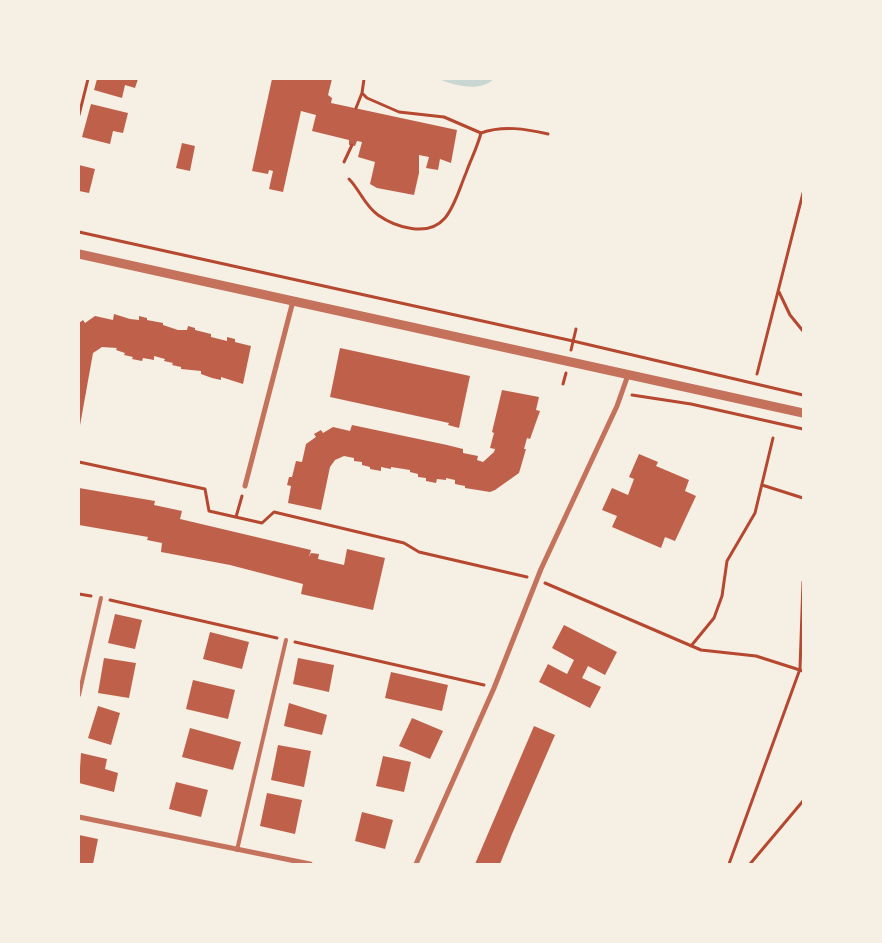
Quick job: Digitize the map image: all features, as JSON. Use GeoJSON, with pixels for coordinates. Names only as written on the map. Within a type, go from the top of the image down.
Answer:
{"type":"FeatureCollection","features":[{"type":"Feature","properties":{"kind":"street"},"geometry":{"type":"LineString","coordinates":[[79,254],[803,413]]}},
{"type":"Feature","properties":{"kind":"street"},"geometry":{"type":"LineString","coordinates":[[245,486],[293,301]]}},
{"type":"Feature","properties":{"kind":"street"},"geometry":{"type":"LineString","coordinates":[[416,864],[494,688],[537,580],[617,406],[628,375]]}},
{"type":"Feature","properties":{"kind":"street"},"geometry":{"type":"LineString","coordinates":[[79,817],[310,864]]}},
{"type":"Feature","properties":{"kind":"lane"},"geometry":{"type":"LineString","coordinates":[[79,695],[101,598]]}},
{"type":"Feature","properties":{"kind":"lane"},"geometry":{"type":"LineString","coordinates":[[237,850],[286,640]]}},
{"type":"Feature","properties":{"kind":"path"},"geometry":{"type":"LineString","coordinates":[[79,115],[88,79]]}},
{"type":"Feature","properties":{"kind":"path"},"geometry":{"type":"LineString","coordinates":[[356,108],[362,93],[364,79]]}},
{"type":"Feature","properties":{"kind":"path"},"geometry":{"type":"LineString","coordinates":[[362,93],[367,98],[399,112],[444,117],[480,133],[491,129],[510,128],[548,134]]}},
{"type":"Feature","properties":{"kind":"path"},"geometry":{"type":"LineString","coordinates":[[349,179],[371,209],[378,215],[406,228],[428,227],[438,224],[449,212],[476,152],[480,133]]}},
{"type":"Feature","properties":{"kind":"path"},"geometry":{"type":"LineString","coordinates":[[344,162],[352,145]]}},
{"type":"Feature","properties":{"kind":"path"},"geometry":{"type":"LineString","coordinates":[[757,374],[803,193]]}},
{"type":"Feature","properties":{"kind":"path"},"geometry":{"type":"LineString","coordinates":[[79,232],[573,341],[803,396]]}},
{"type":"Feature","properties":{"kind":"path"},"geometry":{"type":"LineString","coordinates":[[778,291],[790,314],[803,331]]}},
{"type":"Feature","properties":{"kind":"path"},"geometry":{"type":"LineString","coordinates":[[571,350],[576,329]]}},
{"type":"Feature","properties":{"kind":"path"},"geometry":{"type":"LineString","coordinates":[[563,384],[566,372]]}},
{"type":"Feature","properties":{"kind":"path"},"geometry":{"type":"LineString","coordinates":[[629,394],[692,404],[803,429]]}},
{"type":"Feature","properties":{"kind":"path"},"geometry":{"type":"LineString","coordinates":[[691,646],[714,618],[722,596],[727,561],[755,513],[773,438]]}},
{"type":"Feature","properties":{"kind":"path"},"geometry":{"type":"LineString","coordinates":[[79,462],[205,489],[209,511],[262,523],[274,512],[404,543],[415,550],[537,580],[701,650],[756,656],[802,670]]}},
{"type":"Feature","properties":{"kind":"path"},"geometry":{"type":"LineString","coordinates":[[762,485],[803,498]]}},
{"type":"Feature","properties":{"kind":"path"},"geometry":{"type":"LineString","coordinates":[[236,517],[245,486]]}},
{"type":"Feature","properties":{"kind":"path"},"geometry":{"type":"LineString","coordinates":[[728,864],[802,670],[803,582]]}},
{"type":"Feature","properties":{"kind":"path"},"geometry":{"type":"LineString","coordinates":[[750,864],[803,801]]}},
{"type":"Feature","properties":{"kind":"shaded area"},"geometry":{"type":"Polygon","coordinates":[[[438,79],[494,79],[481,86],[474,87],[438,79]]]}},
{"type":"Feature","properties":{"kind":"building"},"geometry":{"type":"Polygon","coordinates":[[[97,79],[138,79],[135,88],[125,85],[122,98],[94,90],[97,79]]]}},
{"type":"Feature","properties":{"kind":"building"},"geometry":{"type":"Polygon","coordinates":[[[272,79],[332,79],[328,95],[332,98],[331,103],[457,130],[451,163],[440,159],[438,170],[426,168],[429,157],[419,155],[419,173],[414,195],[377,188],[370,184],[375,162],[358,157],[362,142],[357,141],[355,146],[349,145],[349,140],[312,131],[316,115],[301,111],[283,192],[269,189],[273,171],[269,170],[268,174],[252,171],[272,79]]]}},
{"type":"Feature","properties":{"kind":"building"},"geometry":{"type":"Polygon","coordinates":[[[91,104],[128,113],[123,133],[113,131],[110,144],[82,137],[91,104]]]}},
{"type":"Feature","properties":{"kind":"building"},"geometry":{"type":"Polygon","coordinates":[[[182,143],[195,146],[190,171],[176,168],[182,143]]]}},
{"type":"Feature","properties":{"kind":"building"},"geometry":{"type":"Polygon","coordinates":[[[79,165],[95,169],[89,193],[79,191],[79,165]]]}},
{"type":"Feature","properties":{"kind":"building"},"geometry":{"type":"Polygon","coordinates":[[[114,314],[130,319],[139,320],[139,316],[147,318],[147,320],[163,323],[163,325],[178,330],[187,330],[188,326],[211,334],[211,337],[227,341],[227,337],[235,339],[235,342],[251,346],[243,384],[221,377],[221,380],[212,378],[201,374],[201,371],[181,369],[181,367],[172,365],[173,363],[164,361],[165,359],[154,356],[154,360],[143,358],[142,361],[124,355],[125,353],[116,350],[117,348],[102,347],[93,353],[79,431],[79,323],[83,320],[85,323],[95,316],[113,320],[114,314]]]}},
{"type":"Feature","properties":{"kind":"building"},"geometry":{"type":"Polygon","coordinates":[[[340,348],[470,376],[459,428],[448,425],[449,423],[330,397],[340,348]]]}},
{"type":"Feature","properties":{"kind":"building"},"geometry":{"type":"Polygon","coordinates":[[[502,390],[539,397],[536,410],[540,411],[530,439],[527,438],[519,473],[495,490],[490,492],[465,488],[465,486],[455,484],[455,480],[446,478],[446,480],[437,479],[436,483],[426,481],[426,478],[418,477],[418,474],[410,472],[410,470],[391,467],[391,469],[381,467],[381,471],[370,469],[370,467],[362,465],[362,462],[354,461],[354,458],[344,456],[335,460],[330,467],[321,510],[288,503],[291,486],[287,485],[289,477],[292,477],[296,461],[302,462],[306,444],[316,437],[314,434],[321,430],[323,433],[333,427],[350,431],[352,425],[447,445],[463,449],[463,453],[478,456],[477,460],[483,462],[495,449],[490,448],[502,390]]]}},
{"type":"Feature","properties":{"kind":"building"},"geometry":{"type":"Polygon","coordinates":[[[639,454],[658,462],[656,466],[689,480],[685,491],[696,496],[675,541],[665,537],[661,548],[612,527],[617,516],[602,510],[612,488],[628,495],[634,479],[629,477],[639,454]]]}},
{"type":"Feature","properties":{"kind":"building"},"geometry":{"type":"Polygon","coordinates":[[[79,488],[155,501],[154,505],[182,511],[180,519],[311,550],[309,557],[311,553],[319,554],[318,559],[344,565],[347,549],[385,558],[373,610],[301,594],[303,584],[230,565],[161,552],[162,543],[147,540],[148,537],[79,525],[79,488]]]}},
{"type":"Feature","properties":{"kind":"building"},"geometry":{"type":"Polygon","coordinates":[[[115,614],[142,620],[135,649],[108,643],[115,614]]]}},
{"type":"Feature","properties":{"kind":"building"},"geometry":{"type":"Polygon","coordinates":[[[564,625],[617,652],[605,675],[588,666],[582,678],[601,687],[590,708],[539,682],[548,664],[567,674],[574,660],[552,648],[564,625]]]}},
{"type":"Feature","properties":{"kind":"building"},"geometry":{"type":"Polygon","coordinates":[[[210,632],[249,642],[242,669],[203,659],[210,632]]]}},
{"type":"Feature","properties":{"kind":"building"},"geometry":{"type":"Polygon","coordinates":[[[104,658],[136,663],[129,698],[98,693],[104,658]]]}},
{"type":"Feature","properties":{"kind":"building"},"geometry":{"type":"Polygon","coordinates":[[[298,658],[334,665],[329,692],[293,684],[298,658]]]}},
{"type":"Feature","properties":{"kind":"building"},"geometry":{"type":"Polygon","coordinates":[[[391,672],[448,685],[442,711],[385,698],[391,672]]]}},
{"type":"Feature","properties":{"kind":"building"},"geometry":{"type":"Polygon","coordinates":[[[193,680],[235,690],[228,719],[186,709],[193,680]]]}},
{"type":"Feature","properties":{"kind":"building"},"geometry":{"type":"Polygon","coordinates":[[[289,703],[327,715],[322,735],[284,726],[289,703]]]}},
{"type":"Feature","properties":{"kind":"building"},"geometry":{"type":"Polygon","coordinates":[[[98,706],[120,713],[111,745],[88,738],[98,706]]]}},
{"type":"Feature","properties":{"kind":"building"},"geometry":{"type":"Polygon","coordinates":[[[412,718],[443,731],[430,759],[399,746],[412,718]]]}},
{"type":"Feature","properties":{"kind":"building"},"geometry":{"type":"Polygon","coordinates":[[[534,726],[555,735],[500,864],[475,864],[534,726]]]}},
{"type":"Feature","properties":{"kind":"building"},"geometry":{"type":"Polygon","coordinates":[[[190,728],[241,742],[233,770],[182,757],[190,728]]]}},
{"type":"Feature","properties":{"kind":"building"},"geometry":{"type":"Polygon","coordinates":[[[278,745],[311,751],[304,787],[271,780],[278,745]]]}},
{"type":"Feature","properties":{"kind":"building"},"geometry":{"type":"Polygon","coordinates":[[[81,753],[107,759],[105,769],[118,773],[114,792],[79,783],[81,753]]]}},
{"type":"Feature","properties":{"kind":"building"},"geometry":{"type":"Polygon","coordinates":[[[383,756],[411,762],[404,792],[376,786],[383,756]]]}},
{"type":"Feature","properties":{"kind":"building"},"geometry":{"type":"Polygon","coordinates":[[[176,782],[208,790],[201,817],[169,809],[176,782]]]}},
{"type":"Feature","properties":{"kind":"building"},"geometry":{"type":"Polygon","coordinates":[[[267,793],[302,800],[295,834],[260,826],[267,793]]]}},
{"type":"Feature","properties":{"kind":"building"},"geometry":{"type":"Polygon","coordinates":[[[362,812],[393,820],[385,849],[355,841],[362,812]]]}},
{"type":"Feature","properties":{"kind":"building"},"geometry":{"type":"Polygon","coordinates":[[[79,835],[98,839],[93,864],[79,864],[79,835]]]}}]}
